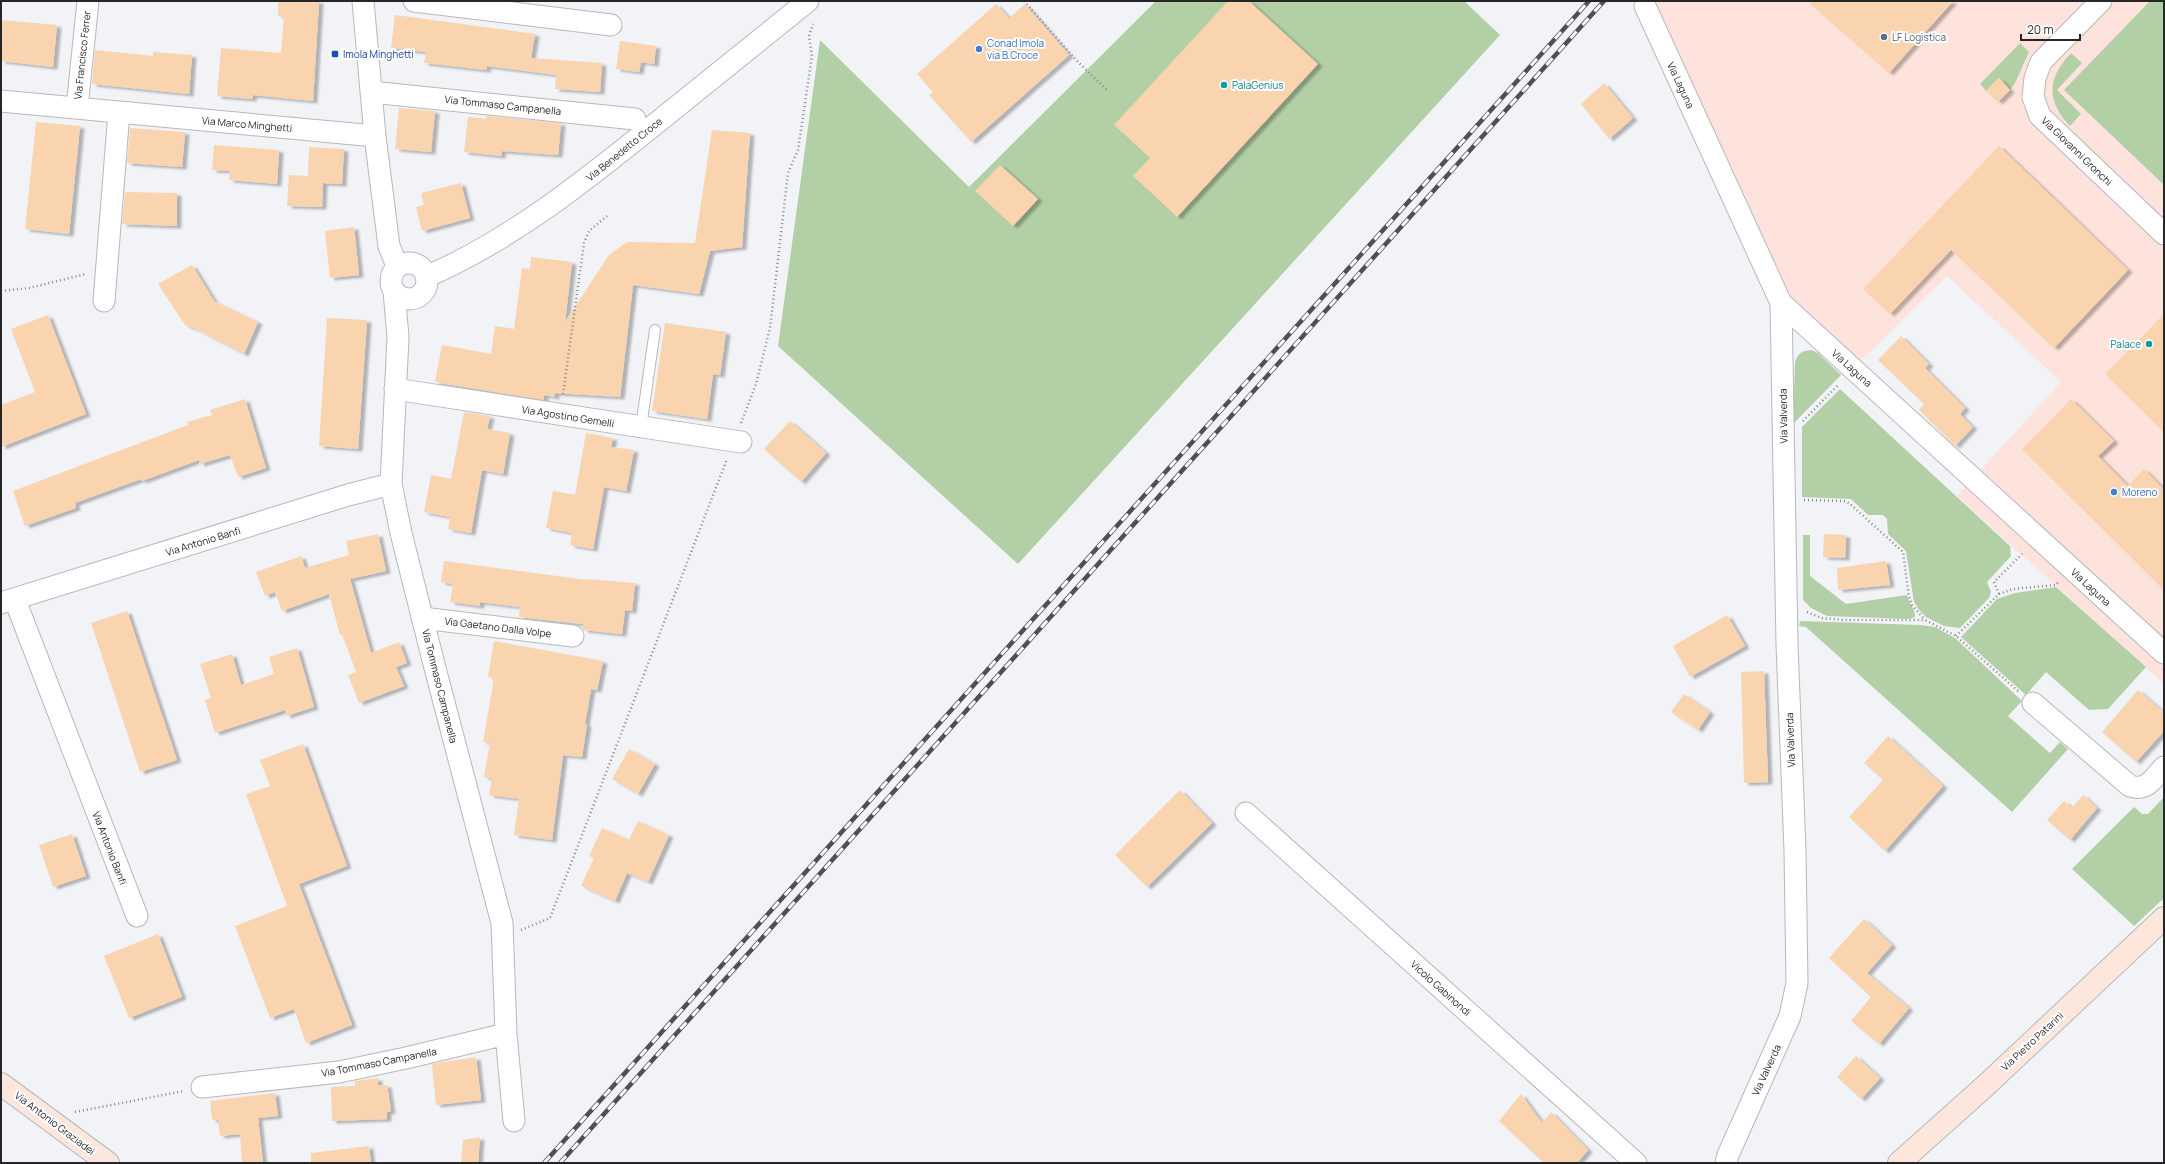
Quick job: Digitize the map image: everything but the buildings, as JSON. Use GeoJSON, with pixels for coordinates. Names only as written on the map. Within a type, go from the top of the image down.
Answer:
{"type":"FeatureCollection","features":[{"type":"Feature","properties":{"kind":"main road","name":"Via Pietro Patarini"},"geometry":{"type":"LineString","coordinates":[[1899,1163],[1983,1088],[2164,918]]}},
{"type":"Feature","properties":{"kind":"main road","name":"Via Antonio Graziadei"},"geometry":{"type":"LineString","coordinates":[[1,1084],[108,1163]]}},
{"type":"Feature","properties":{"kind":"street","name":"Via Francisco Ferrer"},"geometry":{"type":"LineString","coordinates":[[76,108],[88,1]]}},
{"type":"Feature","properties":{"kind":"street"},"geometry":{"type":"LineString","coordinates":[[363,1],[375,136],[389,246],[395,261],[401,265],[411,263],[416,265],[421,268],[426,277],[425,288],[418,296],[404,294]]}},
{"type":"Feature","properties":{"kind":"street"},"geometry":{"type":"LineString","coordinates":[[414,1],[611,25]]}},
{"type":"Feature","properties":{"kind":"street","name":"Via Benedetto Croce"},"geometry":{"type":"LineString","coordinates":[[426,277],[497,241],[543,212],[594,175],[808,1]]}},
{"type":"Feature","properties":{"kind":"street","name":"Via Giovanni Gronchi"},"geometry":{"type":"LineString","coordinates":[[2101,1],[2041,62],[2035,78],[2033,97],[2040,116],[2164,234]]}},
{"type":"Feature","properties":{"kind":"street","name":"Via Laguna"},"geometry":{"type":"LineString","coordinates":[[1645,6],[1780,303],[2164,653]]}},
{"type":"Feature","properties":{"kind":"street","name":"Via Tommaso Campanella"},"geometry":{"type":"LineString","coordinates":[[371,92],[635,119]]}},
{"type":"Feature","properties":{"kind":"street","name":"Via Marco Minghetti"},"geometry":{"type":"LineString","coordinates":[[1,101],[375,136]]}},
{"type":"Feature","properties":{"kind":"street"},"geometry":{"type":"LineString","coordinates":[[104,301],[119,112]]}},
{"type":"Feature","properties":{"kind":"street","name":"Via Tommaso Campanella"},"geometry":{"type":"LineString","coordinates":[[401,265],[396,268],[391,279],[404,294],[398,337],[391,484],[422,618],[502,923],[506,1034],[514,1121]]}},
{"type":"Feature","properties":{"kind":"street","name":"Via Valverda"},"geometry":{"type":"LineString","coordinates":[[1726,1163],[1728,1155],[1790,1016],[1797,983],[1787,644],[1780,303]]}},
{"type":"Feature","properties":{"kind":"street","name":"Via Agostino Gemelli"},"geometry":{"type":"LineString","coordinates":[[395,389],[737,442]]}},
{"type":"Feature","properties":{"kind":"street","name":"Via Antonio Banfi"},"geometry":{"type":"LineString","coordinates":[[137,916],[8,602],[348,495],[391,484]]}},
{"type":"Feature","properties":{"kind":"street","name":"Via Gaetano Dalla Volpe"},"geometry":{"type":"LineString","coordinates":[[422,618],[573,636]]}},
{"type":"Feature","properties":{"kind":"street"},"geometry":{"type":"LineString","coordinates":[[2027,698],[2130,786],[2137,789],[2147,786],[2164,767]]}},
{"type":"Feature","properties":{"kind":"street","name":"Vicolo Gabinondi"},"geometry":{"type":"LineString","coordinates":[[1246,813],[1636,1163]]}},
{"type":"Feature","properties":{"kind":"street","name":"Via Tommaso Campanella"},"geometry":{"type":"LineString","coordinates":[[202,1087],[339,1072],[406,1058],[506,1034]]}},
{"type":"Feature","properties":{"kind":"lane"},"geometry":{"type":"LineString","coordinates":[[641,427],[655,330]]}},
{"type":"Feature","properties":{"kind":"path"},"geometry":{"type":"LineString","coordinates":[[1025,1],[1076,60],[1107,90]]}},
{"type":"Feature","properties":{"kind":"path"},"geometry":{"type":"LineString","coordinates":[[502,938],[550,918],[737,442],[756,384],[770,328],[788,173],[798,150],[812,56],[809,36],[814,25],[811,22]]}},
{"type":"Feature","properties":{"kind":"path"},"geometry":{"type":"LineString","coordinates":[[560,415],[584,243],[589,231],[607,216]]}},
{"type":"Feature","properties":{"kind":"path"},"geometry":{"type":"LineString","coordinates":[[1,291],[29,288],[81,275],[106,272]]}},
{"type":"Feature","properties":{"kind":"path"},"geometry":{"type":"LineString","coordinates":[[1798,426],[1840,383]]}},
{"type":"Feature","properties":{"kind":"path"},"geometry":{"type":"LineString","coordinates":[[1799,500],[1844,501],[1849,503],[1903,552],[1909,597],[1912,605],[1924,620],[1956,636],[2027,698]]}},
{"type":"Feature","properties":{"kind":"path"},"geometry":{"type":"LineString","coordinates":[[1999,594],[1994,582],[2022,554]]}},
{"type":"Feature","properties":{"kind":"path"},"geometry":{"type":"LineString","coordinates":[[1956,636],[1999,594],[2013,590],[2056,585]]}},
{"type":"Feature","properties":{"kind":"path"},"geometry":{"type":"LineString","coordinates":[[1801,610],[1821,618],[1844,620],[1912,622],[1924,620]]}},
{"type":"Feature","properties":{"kind":"path"},"geometry":{"type":"LineString","coordinates":[[46,1116],[202,1087]]}},
{"type":"Feature","properties":{"kind":"shaded area"},"geometry":{"type":"Polygon","coordinates":[[[1646,1],[2164,1],[2164,684],[1957,496],[2061,382],[1947,276],[1860,362],[1789,311],[1646,1]]]}},
{"type":"Feature","properties":{"kind":"green space"},"geometry":{"type":"Polygon","coordinates":[[[1156,1],[1464,1],[1500,35],[1018,564],[778,346],[820,40],[969,187],[1156,1]]]}},
{"type":"Feature","properties":{"kind":"green space"},"geometry":{"type":"Polygon","coordinates":[[[2150,1],[2164,1],[2164,185],[2064,90],[2150,1]]]}},
{"type":"Feature","properties":{"kind":"green space"},"geometry":{"type":"Polygon","coordinates":[[[2020,43],[2029,52],[2015,83],[2010,90],[1999,78],[1986,91],[1980,84],[2020,43]]]}},
{"type":"Feature","properties":{"kind":"green space"},"geometry":{"type":"Polygon","coordinates":[[[2071,53],[2082,63],[2057,90],[2081,114],[2070,126],[2062,117],[2057,108],[2053,99],[2052,90],[2057,71],[2071,53]]]}},
{"type":"Feature","properties":{"kind":"green space"},"geometry":{"type":"Polygon","coordinates":[[[1811,350],[1818,353],[1841,375],[1793,424],[1795,362],[1801,353],[1811,350]]]}},
{"type":"Feature","properties":{"kind":"green space"},"geometry":{"type":"Polygon","coordinates":[[[1840,389],[2010,546],[2011,556],[1987,582],[1991,592],[1989,598],[1960,628],[1944,626],[1926,617],[1919,610],[1914,602],[1906,551],[1888,534],[1887,519],[1883,515],[1868,515],[1851,499],[1802,497],[1802,427],[1840,389]]]}},
{"type":"Feature","properties":{"kind":"green space"},"geometry":{"type":"Polygon","coordinates":[[[1803,535],[1810,535],[1810,576],[1846,604],[1907,595],[1915,617],[1909,619],[1827,616],[1811,608],[1803,600],[1803,535]]]}},
{"type":"Feature","properties":{"kind":"green space"},"geometry":{"type":"Polygon","coordinates":[[[2056,587],[2146,667],[2108,709],[2089,710],[2046,672],[2026,695],[1961,637],[1997,599],[2015,593],[2056,587]]]}},
{"type":"Feature","properties":{"kind":"green space"},"geometry":{"type":"Polygon","coordinates":[[[1800,621],[1920,625],[1935,627],[1955,638],[2022,701],[2008,716],[2050,753],[2060,742],[2068,749],[2012,812],[1806,627],[1799,626],[1800,621]]]}},
{"type":"Feature","properties":{"kind":"green space"},"geometry":{"type":"Polygon","coordinates":[[[2164,797],[2164,898],[2134,926],[2072,869],[2134,807],[2142,814],[2148,814],[2164,797]]]}},
{"type":"Feature","properties":{"kind":"railway"},"geometry":{"type":"LineString","coordinates":[[544,1163],[1589,1]]}},
{"type":"Feature","properties":{"kind":"railway"},"geometry":{"type":"LineString","coordinates":[[560,1163],[1604,1]]}},
{"type":"Feature","properties":{"kind":"place","name":"LF Logistica"},"geometry":{"type":"Point","coordinates":[1884,37]}},
{"type":"Feature","properties":{"kind":"place","name":"Conad Imola via B.Croce"},"geometry":{"type":"Point","coordinates":[979,49]}},
{"type":"Feature","properties":{"kind":"place","name":"Imola Minghetti"},"geometry":{"type":"Point","coordinates":[335,54]}},
{"type":"Feature","properties":{"kind":"place","name":"PalaGenius"},"geometry":{"type":"Point","coordinates":[1224,85]}},
{"type":"Feature","properties":{"kind":"place","name":"Palace"},"geometry":{"type":"Point","coordinates":[2149,344]}},
{"type":"Feature","properties":{"kind":"place","name":"Moreno"},"geometry":{"type":"Point","coordinates":[2114,492]}}]}
